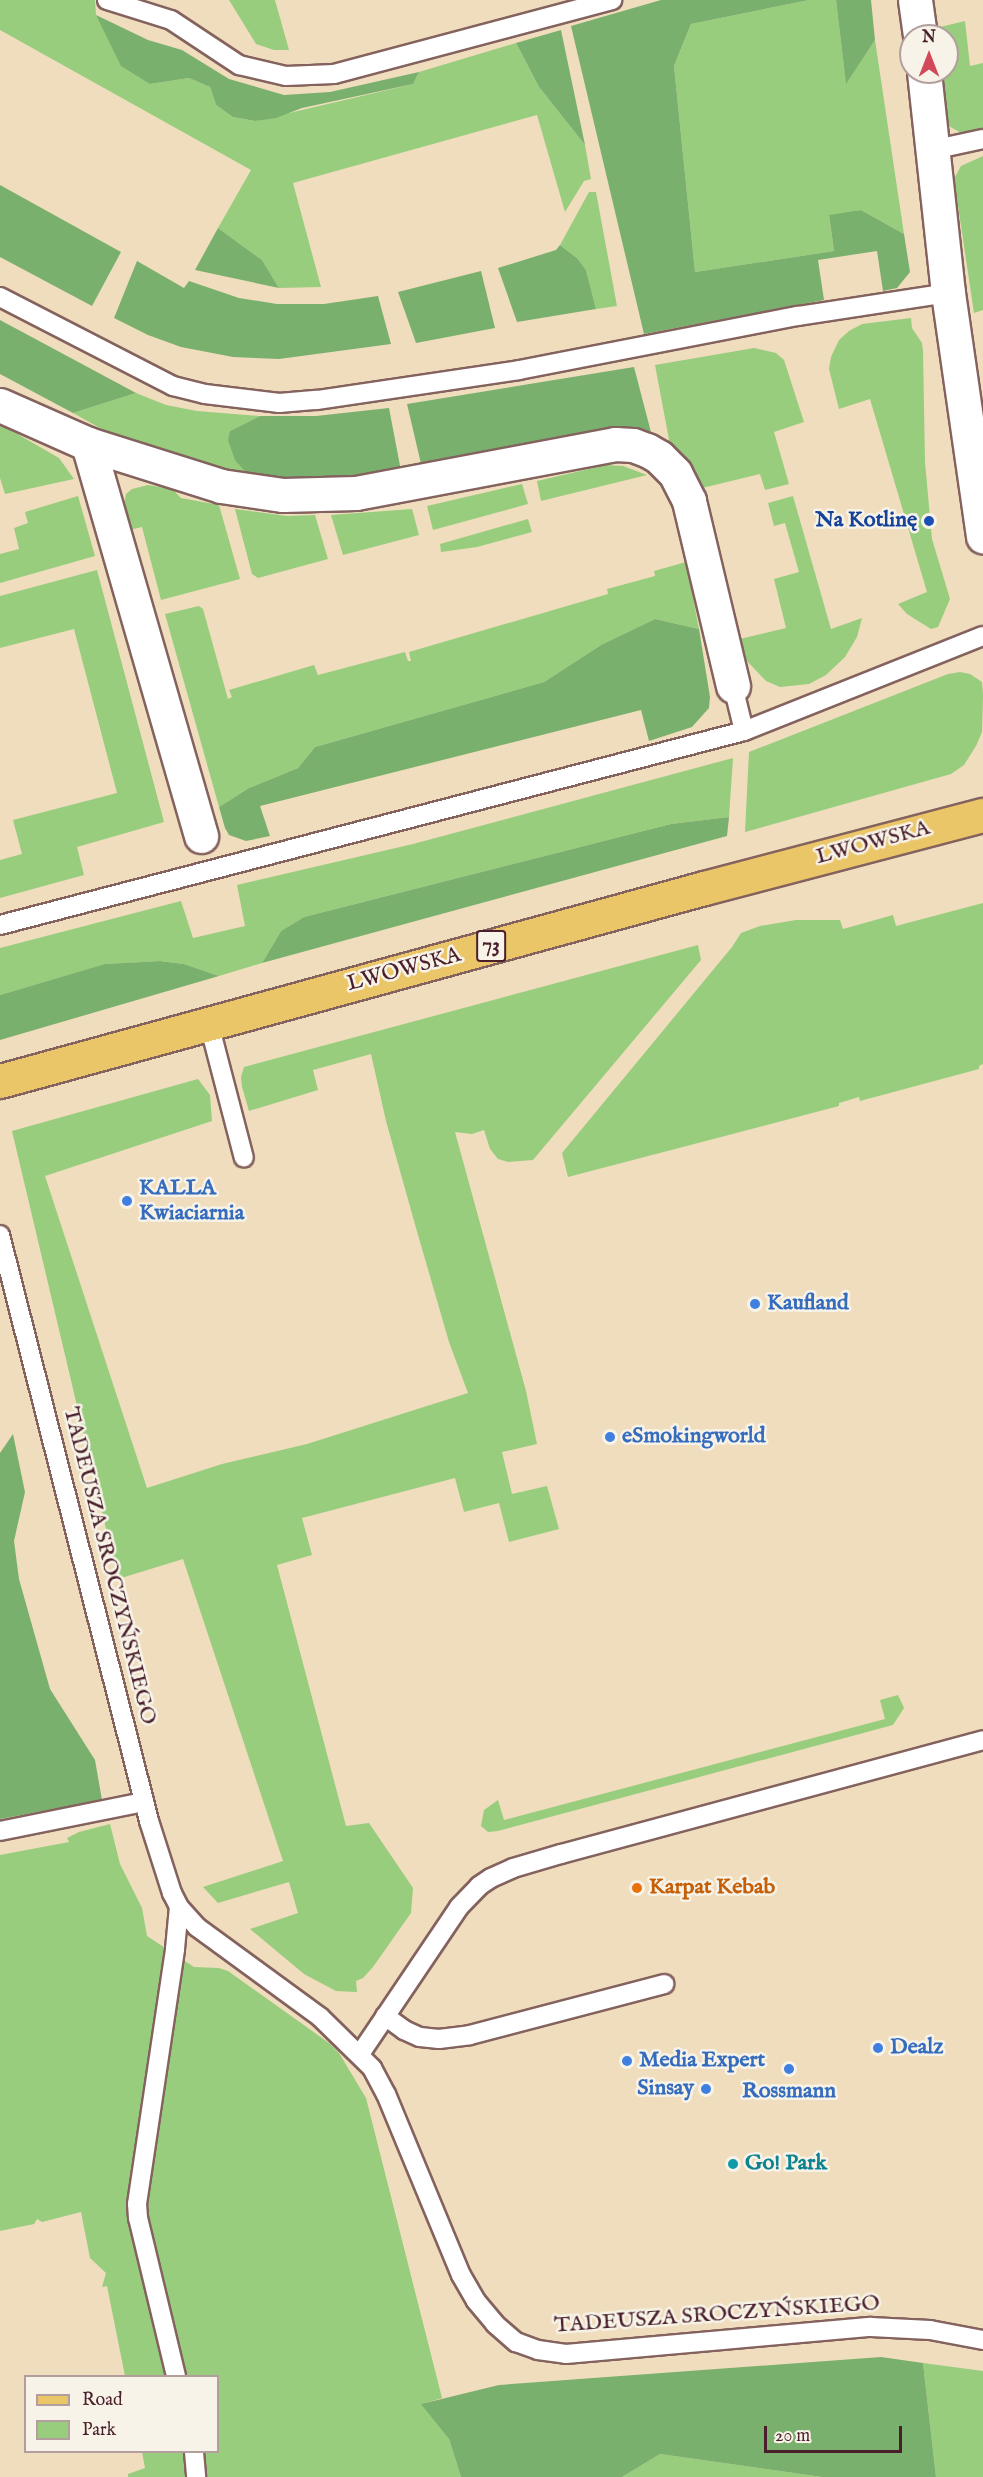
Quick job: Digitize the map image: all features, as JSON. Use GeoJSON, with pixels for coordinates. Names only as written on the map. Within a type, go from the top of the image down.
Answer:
{"type":"FeatureCollection","features":[{"type":"Feature","properties":{"kind":"main road","name":"LWOWSKA"},"geometry":{"type":"LineString","coordinates":[[0,1081],[704,888],[983,815]]}},
{"type":"Feature","properties":{"kind":"street"},"geometry":{"type":"LineString","coordinates":[[915,0],[918,24]]}},
{"type":"Feature","properties":{"kind":"street"},"geometry":{"type":"LineString","coordinates":[[925,84],[948,293],[983,536]]}},
{"type":"Feature","properties":{"kind":"street"},"geometry":{"type":"LineString","coordinates":[[0,405],[88,444],[221,486],[283,495],[318,496],[356,493],[615,444],[633,445],[647,450],[659,457],[675,473],[689,501],[734,686]]}},
{"type":"Feature","properties":{"kind":"street"},"geometry":{"type":"LineString","coordinates":[[88,444],[201,836]]}},
{"type":"Feature","properties":{"kind":"lane"},"geometry":{"type":"LineString","coordinates":[[106,0],[171,20],[239,65],[286,76],[334,74],[612,0]]}},
{"type":"Feature","properties":{"kind":"lane"},"geometry":{"type":"LineString","coordinates":[[932,150],[983,138]]}},
{"type":"Feature","properties":{"kind":"lane"},"geometry":{"type":"LineString","coordinates":[[0,297],[173,387],[206,394],[279,402],[317,400],[519,370],[798,316],[948,293]]}},
{"type":"Feature","properties":{"kind":"lane"},"geometry":{"type":"LineString","coordinates":[[0,926],[744,731],[983,636]]}},
{"type":"Feature","properties":{"kind":"lane"},"geometry":{"type":"LineString","coordinates":[[734,686],[744,731]]}},
{"type":"Feature","properties":{"kind":"lane"},"geometry":{"type":"LineString","coordinates":[[201,836],[211,871]]}},
{"type":"Feature","properties":{"kind":"lane"},"geometry":{"type":"LineString","coordinates":[[209,1024],[244,1158]]}},
{"type":"Feature","properties":{"kind":"lane","name":"TADEUSZA SROCZYŃSKIEGO"},"geometry":{"type":"LineString","coordinates":[[0,1234],[153,1837],[179,1906],[197,1927],[302,2002],[360,2054],[372,2068],[386,2094],[461,2276],[476,2301],[516,2342],[538,2350],[566,2354],[871,2327],[930,2330],[983,2340]]}},
{"type":"Feature","properties":{"kind":"lane"},"geometry":{"type":"LineString","coordinates":[[360,2054],[468,1896],[504,1871],[983,1740]]}},
{"type":"Feature","properties":{"kind":"lane"},"geometry":{"type":"LineString","coordinates":[[0,1832],[144,1802]]}},
{"type":"Feature","properties":{"kind":"lane","name":"TADEUSZA SROCZYŃSKIEGO"},"geometry":{"type":"LineString","coordinates":[[176,2375],[138,2218],[137,2204],[175,1949],[179,1906]]}},
{"type":"Feature","properties":{"kind":"lane"},"geometry":{"type":"LineString","coordinates":[[385,2016],[420,2037],[439,2039],[470,2035],[664,1984]]}},
{"type":"Feature","properties":{"kind":"lane"},"geometry":{"type":"LineString","coordinates":[[194,2453],[196,2477]]}},
{"type":"Feature","properties":{"kind":"green space"},"geometry":{"type":"Polygon","coordinates":[[[0,0],[95,0],[96,15],[150,84],[189,78],[210,87],[216,105],[233,117],[255,121],[413,84],[419,72],[516,43],[539,87],[585,145],[591,179],[584,181],[565,212],[537,115],[293,183],[321,287],[279,288],[262,260],[218,228],[251,170],[0,30],[0,0]]]}},
{"type":"Feature","properties":{"kind":"green space"},"geometry":{"type":"Polygon","coordinates":[[[229,0],[275,0],[289,50],[274,50],[256,44],[229,0]]]}},
{"type":"Feature","properties":{"kind":"green space"},"geometry":{"type":"Polygon","coordinates":[[[661,0],[809,0],[691,24],[674,66],[695,272],[834,251],[829,215],[861,210],[904,234],[910,272],[897,288],[883,291],[877,251],[818,260],[824,300],[644,334],[571,26],[661,0]]]}},
{"type":"Feature","properties":{"kind":"green space"},"geometry":{"type":"Polygon","coordinates":[[[809,0],[836,0],[846,83],[875,40],[904,234],[861,210],[829,216],[834,251],[695,272],[674,66],[691,24],[809,0]]]}},
{"type":"Feature","properties":{"kind":"green space"},"geometry":{"type":"Polygon","coordinates":[[[836,0],[871,0],[875,40],[846,84],[836,0]]]}},
{"type":"Feature","properties":{"kind":"green space"},"geometry":{"type":"Polygon","coordinates":[[[96,15],[148,40],[182,50],[229,79],[284,95],[330,92],[419,72],[413,84],[302,108],[276,118],[255,121],[233,117],[216,105],[210,87],[189,78],[150,84],[121,66],[96,15]]]}},
{"type":"Feature","properties":{"kind":"green space"},"geometry":{"type":"Polygon","coordinates":[[[965,21],[970,66],[983,63],[983,130],[963,134],[947,125],[941,84],[959,84],[959,24],[953,24],[965,21]]]}},
{"type":"Feature","properties":{"kind":"green space"},"geometry":{"type":"Polygon","coordinates":[[[561,30],[585,145],[539,87],[516,43],[561,30]]]}},
{"type":"Feature","properties":{"kind":"green space"},"geometry":{"type":"Polygon","coordinates":[[[983,156],[983,310],[974,313],[954,179],[961,166],[983,156]]]}},
{"type":"Feature","properties":{"kind":"green space"},"geometry":{"type":"Polygon","coordinates":[[[0,185],[121,252],[92,306],[0,257],[0,185]]]}},
{"type":"Feature","properties":{"kind":"green space"},"geometry":{"type":"Polygon","coordinates":[[[589,192],[596,192],[617,306],[596,309],[586,270],[578,259],[560,245],[589,192]]]}},
{"type":"Feature","properties":{"kind":"green space"},"geometry":{"type":"Polygon","coordinates":[[[218,228],[262,260],[279,288],[195,270],[218,228]]]}},
{"type":"Feature","properties":{"kind":"green space"},"geometry":{"type":"Polygon","coordinates":[[[560,245],[578,259],[586,270],[596,309],[517,322],[498,268],[556,250],[560,245]]]}},
{"type":"Feature","properties":{"kind":"green space"},"geometry":{"type":"Polygon","coordinates":[[[137,261],[184,288],[189,281],[239,298],[277,304],[324,304],[378,296],[391,344],[279,359],[233,357],[181,347],[148,335],[114,318],[137,261]]]}},
{"type":"Feature","properties":{"kind":"green space"},"geometry":{"type":"Polygon","coordinates":[[[481,271],[495,328],[416,343],[398,292],[481,271]]]}},
{"type":"Feature","properties":{"kind":"green space"},"geometry":{"type":"Polygon","coordinates":[[[911,318],[912,328],[922,343],[923,351],[925,462],[932,539],[950,599],[938,627],[931,629],[907,614],[898,604],[927,592],[870,399],[839,409],[829,369],[831,357],[839,340],[849,331],[862,324],[911,318]]]}},
{"type":"Feature","properties":{"kind":"green space"},"geometry":{"type":"Polygon","coordinates":[[[0,320],[136,393],[73,413],[0,374],[0,320]]]}},
{"type":"Feature","properties":{"kind":"green space"},"geometry":{"type":"Polygon","coordinates":[[[754,348],[776,353],[784,360],[804,422],[774,432],[789,484],[765,490],[760,474],[698,489],[684,456],[670,445],[655,365],[754,348]]]}},
{"type":"Feature","properties":{"kind":"green space"},"geometry":{"type":"Polygon","coordinates":[[[634,367],[652,436],[601,431],[422,468],[407,404],[634,367]]]}},
{"type":"Feature","properties":{"kind":"green space"},"geometry":{"type":"Polygon","coordinates":[[[136,393],[166,405],[197,411],[260,416],[230,431],[249,476],[211,467],[118,438],[73,413],[136,393]]]}},
{"type":"Feature","properties":{"kind":"green space"},"geometry":{"type":"Polygon","coordinates":[[[389,408],[401,471],[365,478],[295,480],[249,476],[235,460],[228,440],[230,431],[260,416],[316,416],[389,408]]]}},
{"type":"Feature","properties":{"kind":"green space"},"geometry":{"type":"Polygon","coordinates":[[[0,424],[59,458],[74,479],[5,494],[0,478],[0,424]]]}},
{"type":"Feature","properties":{"kind":"green space"},"geometry":{"type":"Polygon","coordinates":[[[606,465],[623,466],[647,475],[541,501],[537,481],[606,465]]]}},
{"type":"Feature","properties":{"kind":"green space"},"geometry":{"type":"Polygon","coordinates":[[[522,484],[528,504],[433,530],[427,506],[522,484]]]}},
{"type":"Feature","properties":{"kind":"green space"},"geometry":{"type":"Polygon","coordinates":[[[148,485],[172,489],[181,498],[219,505],[240,579],[161,600],[142,527],[129,530],[123,509],[126,494],[132,489],[148,485]]]}},
{"type":"Feature","properties":{"kind":"green space"},"geometry":{"type":"Polygon","coordinates":[[[78,496],[95,556],[0,583],[0,554],[19,549],[14,528],[28,523],[25,512],[78,496]]]}},
{"type":"Feature","properties":{"kind":"green space"},"geometry":{"type":"Polygon","coordinates":[[[793,496],[831,629],[862,618],[857,637],[845,657],[826,675],[809,684],[780,687],[766,681],[747,661],[740,639],[786,628],[774,579],[799,572],[785,523],[774,526],[768,503],[793,496]]]}},
{"type":"Feature","properties":{"kind":"green space"},"geometry":{"type":"Polygon","coordinates":[[[235,509],[287,516],[315,515],[328,559],[258,578],[252,574],[235,509]]]}},
{"type":"Feature","properties":{"kind":"green space"},"geometry":{"type":"Polygon","coordinates":[[[412,509],[419,535],[343,555],[331,515],[412,509]]]}},
{"type":"Feature","properties":{"kind":"green space"},"geometry":{"type":"Polygon","coordinates":[[[528,519],[532,532],[477,547],[441,552],[440,544],[528,519]]]}},
{"type":"Feature","properties":{"kind":"green space"},"geometry":{"type":"Polygon","coordinates":[[[686,562],[699,629],[655,619],[601,645],[544,682],[315,747],[298,768],[249,788],[219,807],[165,614],[199,606],[203,609],[228,699],[232,697],[229,690],[314,665],[318,675],[405,652],[408,661],[411,661],[409,652],[608,594],[607,589],[655,576],[654,571],[686,562]]]}},
{"type":"Feature","properties":{"kind":"green space"},"geometry":{"type":"Polygon","coordinates":[[[97,570],[164,822],[77,847],[84,875],[0,898],[0,860],[22,854],[13,820],[117,793],[74,629],[0,648],[0,596],[97,570]]]}},
{"type":"Feature","properties":{"kind":"green space"},"geometry":{"type":"Polygon","coordinates":[[[655,619],[699,629],[710,697],[709,708],[692,727],[649,741],[641,710],[260,806],[270,836],[246,841],[229,835],[225,828],[219,807],[249,788],[298,768],[315,747],[544,682],[601,645],[655,619]]]}},
{"type":"Feature","properties":{"kind":"green space"},"geometry":{"type":"Polygon","coordinates":[[[960,672],[970,674],[982,682],[983,695],[982,732],[964,765],[951,774],[745,832],[749,752],[948,674],[960,672]]]}},
{"type":"Feature","properties":{"kind":"green space"},"geometry":{"type":"Polygon","coordinates":[[[733,758],[729,817],[671,824],[304,917],[281,931],[262,963],[219,976],[184,964],[160,961],[106,964],[0,995],[0,948],[181,901],[193,938],[245,926],[237,885],[413,844],[733,758]]]}},
{"type":"Feature","properties":{"kind":"green space"},"geometry":{"type":"Polygon","coordinates":[[[729,817],[727,836],[262,963],[281,931],[304,917],[671,824],[729,817]]]}},
{"type":"Feature","properties":{"kind":"green space"},"geometry":{"type":"Polygon","coordinates":[[[983,903],[983,1064],[979,1066],[979,1069],[860,1101],[859,1097],[839,1103],[839,1106],[568,1177],[562,1153],[732,947],[741,933],[760,926],[796,920],[840,920],[843,929],[893,915],[896,926],[983,903]]]}},
{"type":"Feature","properties":{"kind":"green space"},"geometry":{"type":"Polygon","coordinates":[[[698,945],[701,960],[533,1160],[508,1162],[498,1159],[490,1149],[484,1130],[472,1134],[455,1132],[526,1391],[537,1444],[502,1452],[512,1494],[547,1486],[559,1529],[509,1542],[499,1503],[464,1512],[455,1478],[302,1518],[312,1555],[277,1565],[346,1826],[369,1823],[413,1888],[411,1913],[373,1967],[363,1978],[356,1981],[357,1992],[336,1991],[304,1974],[250,1929],[298,1913],[289,1882],[218,1903],[203,1887],[283,1861],[183,1559],[118,1579],[12,1131],[198,1079],[210,1095],[212,1121],[45,1176],[147,1488],[222,1464],[307,1444],[468,1393],[449,1342],[416,1228],[386,1121],[371,1054],[313,1070],[318,1090],[249,1111],[242,1087],[241,1077],[244,1067],[698,945]]]}},
{"type":"Feature","properties":{"kind":"green space"},"geometry":{"type":"Polygon","coordinates":[[[160,961],[184,964],[219,976],[0,1040],[0,995],[105,964],[160,961]]]}},
{"type":"Feature","properties":{"kind":"green space"},"geometry":{"type":"Polygon","coordinates":[[[13,1434],[25,1492],[14,1541],[19,1579],[50,1689],[95,1760],[102,1800],[0,1819],[0,1453],[13,1434]]]}},
{"type":"Feature","properties":{"kind":"green space"},"geometry":{"type":"Polygon","coordinates":[[[898,1695],[904,1708],[893,1725],[498,1831],[488,1832],[481,1826],[484,1810],[498,1800],[504,1820],[885,1719],[880,1700],[898,1695]]]}},
{"type":"Feature","properties":{"kind":"green space"},"geometry":{"type":"Polygon","coordinates":[[[110,1824],[120,1864],[142,1908],[147,1936],[194,1967],[219,1968],[228,1971],[329,2043],[339,2053],[366,2098],[442,2398],[422,2404],[449,2439],[461,2477],[128,2477],[128,2474],[145,2468],[142,2453],[219,2453],[219,2375],[125,2375],[107,2286],[102,2287],[106,2273],[90,2258],[81,2212],[42,2222],[37,2219],[34,2224],[0,2231],[0,1855],[69,1842],[67,1838],[79,1832],[110,1824]]]}},
{"type":"Feature","properties":{"kind":"green space"},"geometry":{"type":"Polygon","coordinates":[[[881,2357],[923,2363],[936,2477],[822,2477],[660,2454],[622,2477],[461,2477],[449,2439],[421,2404],[499,2385],[881,2357]]]}},
{"type":"Feature","properties":{"kind":"green space"},"geometry":{"type":"Polygon","coordinates":[[[923,2363],[983,2371],[983,2477],[936,2477],[923,2363]]]}},
{"type":"Feature","properties":{"kind":"green space"},"geometry":{"type":"Polygon","coordinates":[[[660,2454],[822,2477],[622,2477],[660,2454]]]}},
{"type":"Feature","properties":{"kind":"place","name":"Na Kotlinę"},"geometry":{"type":"Point","coordinates":[929,521]}},
{"type":"Feature","properties":{"kind":"place","name":"KALLA Kwiaciarnia"},"geometry":{"type":"Point","coordinates":[127,1201]}},
{"type":"Feature","properties":{"kind":"place","name":"Kaufland"},"geometry":{"type":"Point","coordinates":[755,1304]}},
{"type":"Feature","properties":{"kind":"place","name":"eSmokingworld"},"geometry":{"type":"Point","coordinates":[610,1437]}},
{"type":"Feature","properties":{"kind":"place","name":"Karpat Kebab"},"geometry":{"type":"Point","coordinates":[637,1888]}},
{"type":"Feature","properties":{"kind":"place","name":"Dealz"},"geometry":{"type":"Point","coordinates":[878,2048]}},
{"type":"Feature","properties":{"kind":"place","name":"Media Expert"},"geometry":{"type":"Point","coordinates":[627,2061]}},
{"type":"Feature","properties":{"kind":"place","name":"Rossmann"},"geometry":{"type":"Point","coordinates":[789,2069]}},
{"type":"Feature","properties":{"kind":"place","name":"Sinsay"},"geometry":{"type":"Point","coordinates":[706,2089]}},
{"type":"Feature","properties":{"kind":"place","name":"Go! Park"},"geometry":{"type":"Point","coordinates":[733,2164]}}]}
